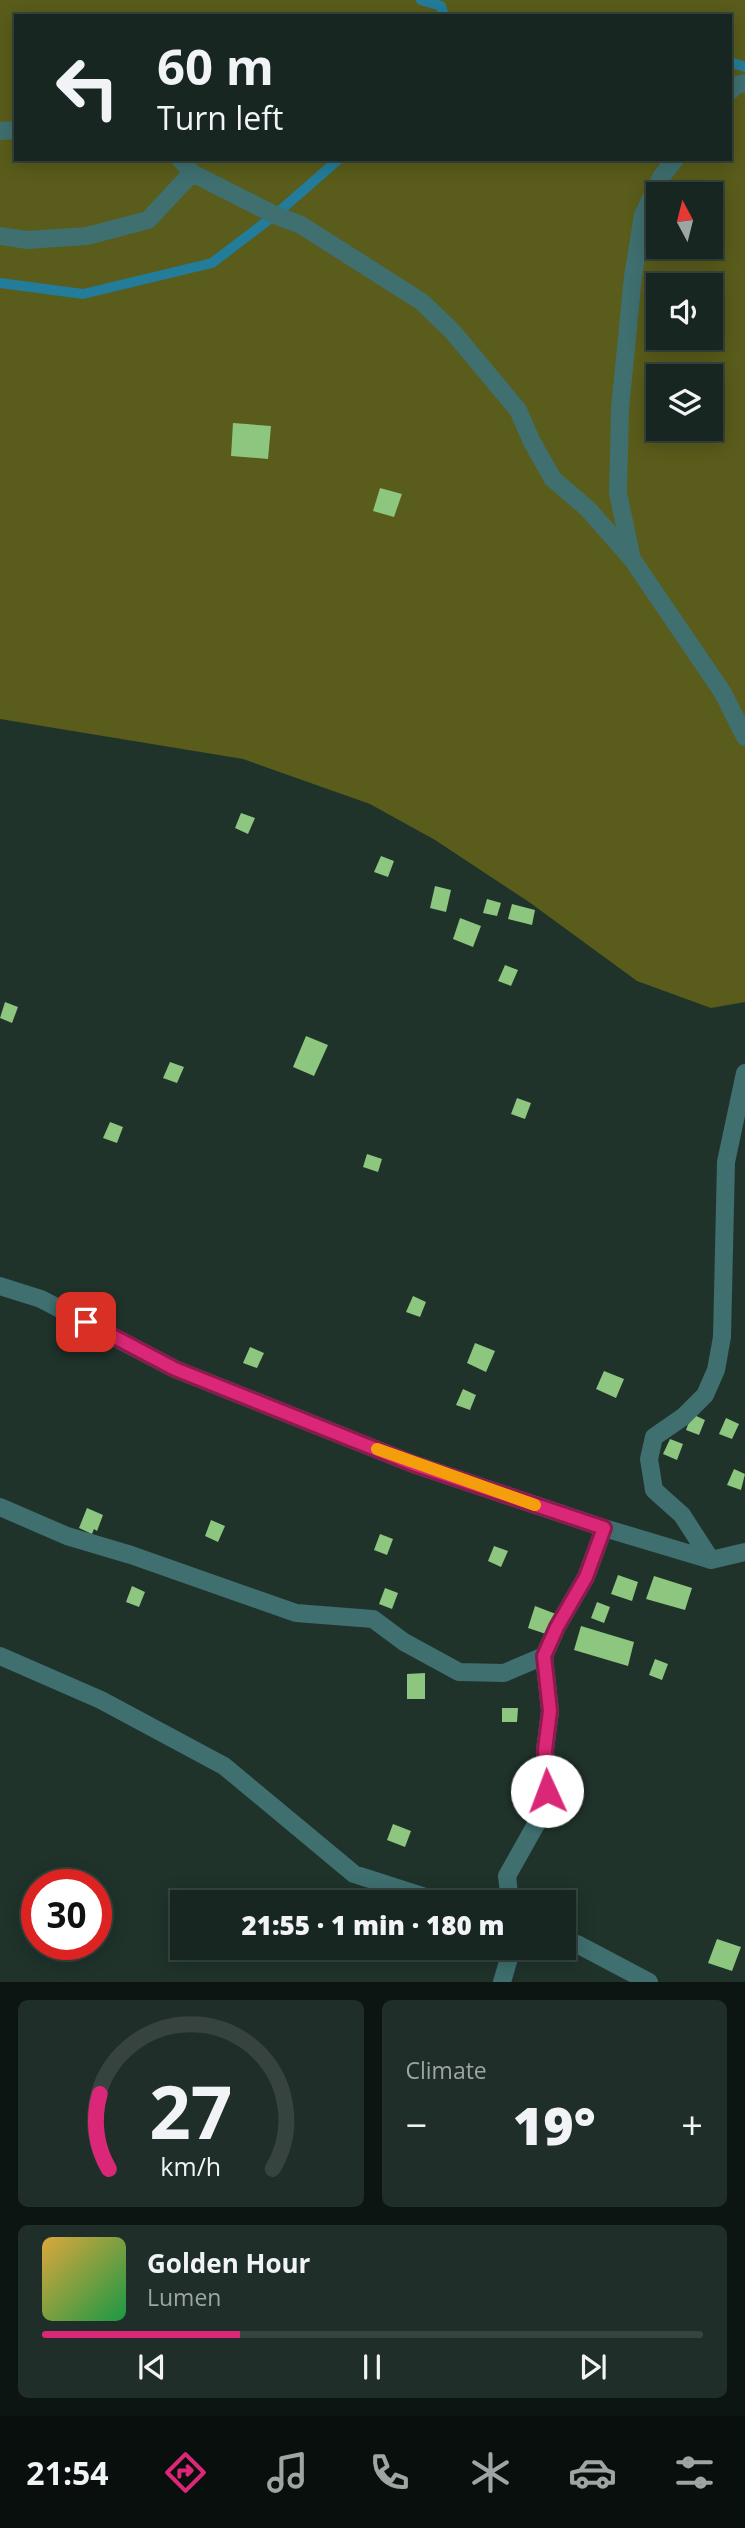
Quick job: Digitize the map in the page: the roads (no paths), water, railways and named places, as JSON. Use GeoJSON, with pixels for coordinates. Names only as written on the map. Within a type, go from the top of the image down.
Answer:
{"type":"FeatureCollection","features":[{"type":"Feature","properties":{"kind":"street"},"geometry":{"type":"LineString","coordinates":[[182,161],[192,173],[262,209],[301,225],[422,302],[453,332],[518,410],[553,479],[588,509],[632,559],[723,694],[745,737]]}},
{"type":"Feature","properties":{"kind":"street"},"geometry":{"type":"LineString","coordinates":[[632,559],[618,492],[620,409],[632,276],[643,215],[662,176],[673,161]]}},
{"type":"Feature","properties":{"kind":"street"},"geometry":{"type":"LineString","coordinates":[[0,236],[27,240],[87,236],[148,220],[192,173]]}},
{"type":"Feature","properties":{"kind":"street"},"geometry":{"type":"LineString","coordinates":[[711,1560],[682,1515],[654,1490],[649,1459],[654,1437],[683,1416],[705,1395],[716,1370],[722,1338],[726,1162],[745,1073]]}},
{"type":"Feature","properties":{"kind":"street"},"geometry":{"type":"LineString","coordinates":[[0,1286],[41,1299],[175,1369],[413,1464],[604,1528],[711,1560],[745,1552]]}},
{"type":"Feature","properties":{"kind":"street"},"geometry":{"type":"LineString","coordinates":[[0,1507],[67,1536],[131,1555],[296,1613],[373,1619],[404,1642],[459,1672],[504,1673],[544,1656]]}},
{"type":"Feature","properties":{"kind":"street"},"geometry":{"type":"LineString","coordinates":[[509,1890],[507,1876],[539,1819],[547,1791],[545,1750],[550,1711],[544,1656],[557,1627],[586,1577],[604,1528]]}},
{"type":"Feature","properties":{"kind":"street"},"geometry":{"type":"LineString","coordinates":[[0,1656],[101,1700],[224,1766],[355,1874],[404,1890]]}},
{"type":"Feature","properties":{"kind":"street"},"geometry":{"type":"LineString","coordinates":[[576,1944],[649,1982]]}},
{"type":"Feature","properties":{"kind":"street"},"geometry":{"type":"LineString","coordinates":[[502,1982],[508,1960]]}},
{"type":"Feature","properties":{"kind":"waterway"},"geometry":{"type":"LineString","coordinates":[[421,0],[441,6],[443,14]]}},
{"type":"Feature","properties":{"kind":"waterway"},"geometry":{"type":"LineString","coordinates":[[732,63],[745,67]]}},
{"type":"Feature","properties":{"kind":"waterway"},"geometry":{"type":"LineString","coordinates":[[0,283],[83,294],[212,263],[275,215],[337,161]]}}]}
